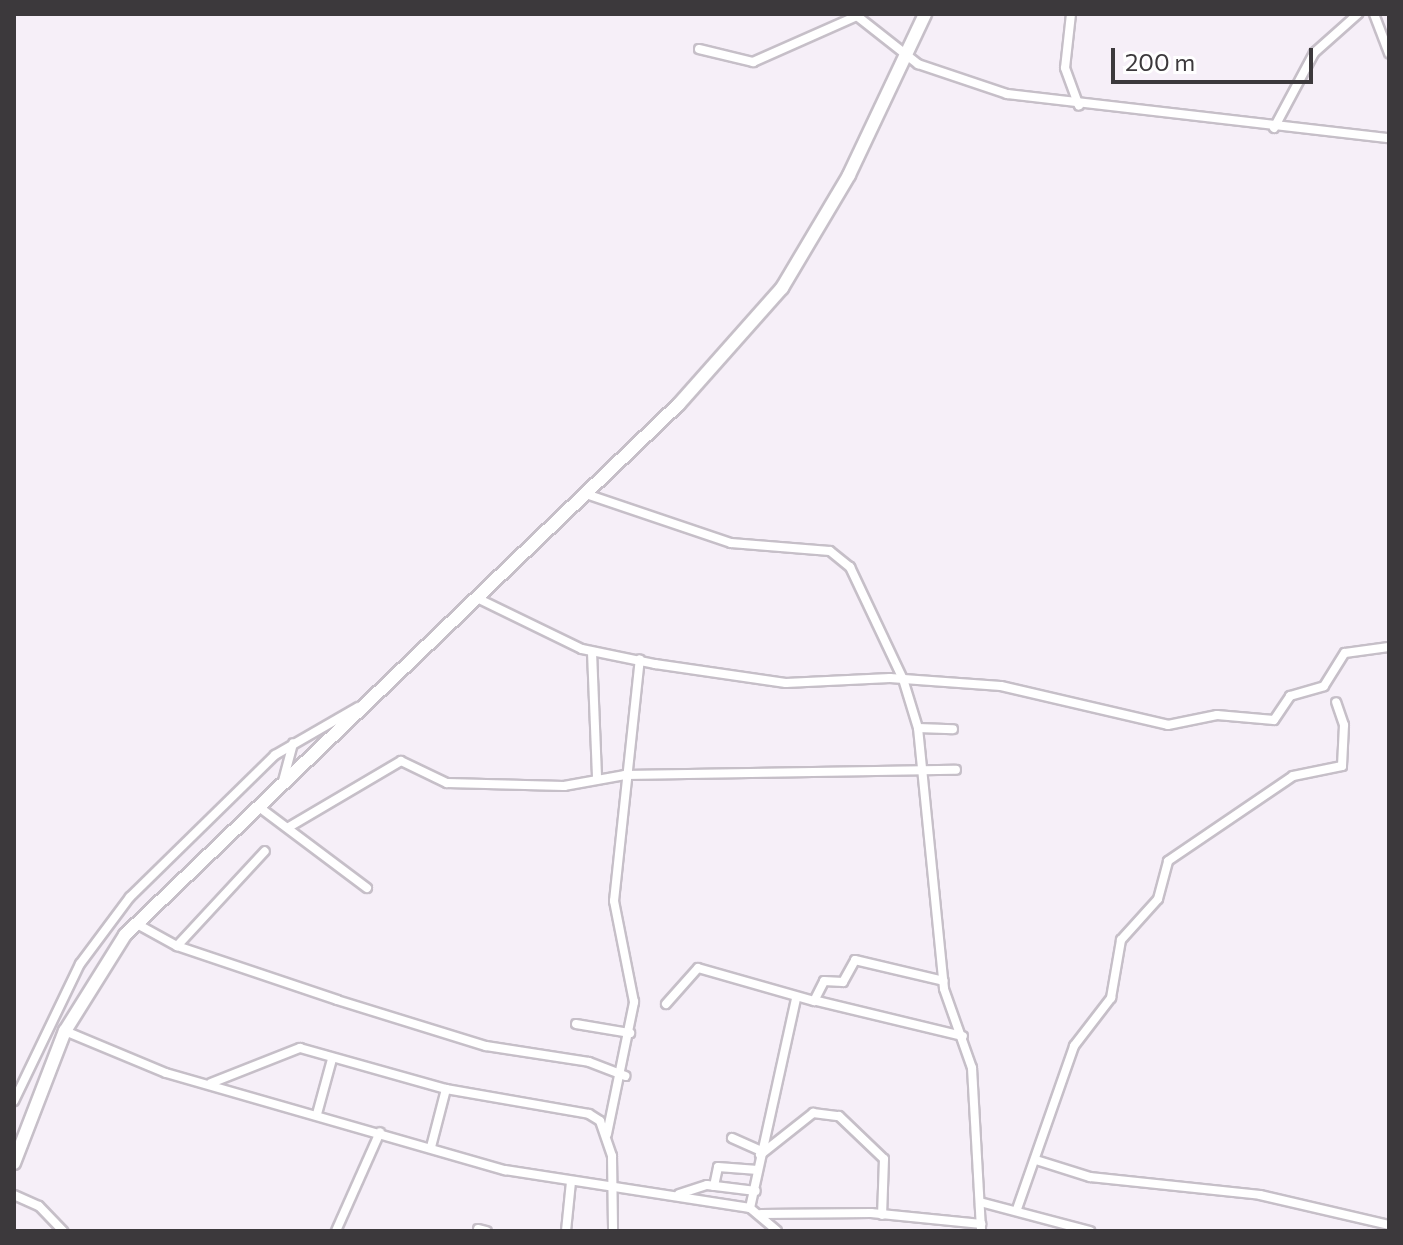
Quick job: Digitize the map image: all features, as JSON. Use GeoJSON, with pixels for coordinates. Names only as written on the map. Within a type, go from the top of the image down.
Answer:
{"type":"FeatureCollection","features":[{"type":"Feature","properties":{"kind":"main road"},"geometry":{"type":"LineString","coordinates":[[14,1163],[65,1031],[93,978],[137,924],[282,785],[358,707],[479,599],[586,494],[782,288],[834,203],[925,14]]}},
{"type":"Feature","properties":{"kind":"street"},"geometry":{"type":"LineString","coordinates":[[1070,14],[1065,68],[1079,106]]}},
{"type":"Feature","properties":{"kind":"street"},"geometry":{"type":"LineString","coordinates":[[1274,128],[1314,53],[1358,14]]}},
{"type":"Feature","properties":{"kind":"street"},"geometry":{"type":"LineString","coordinates":[[1374,14],[1389,53]]}},
{"type":"Feature","properties":{"kind":"street"},"geometry":{"type":"LineString","coordinates":[[699,49],[753,62],[857,16],[905,54],[979,87],[1079,106],[1151,106],[1274,128],[1389,138]]}},
{"type":"Feature","properties":{"kind":"street"},"geometry":{"type":"LineString","coordinates":[[586,494],[731,543],[836,553],[847,562],[903,679],[918,728],[944,981],[973,1076],[981,1227],[882,1215],[761,1214]]}},
{"type":"Feature","properties":{"kind":"street"},"geometry":{"type":"LineString","coordinates":[[479,599],[592,652],[786,683],[903,679],[1063,696],[1168,725],[1217,715],[1272,720],[1290,696],[1324,686],[1345,653],[1389,647]]}},
{"type":"Feature","properties":{"kind":"street"},"geometry":{"type":"LineString","coordinates":[[592,652],[597,779]]}},
{"type":"Feature","properties":{"kind":"street"},"geometry":{"type":"LineString","coordinates":[[613,1231],[613,1185],[606,1138],[625,1076],[634,1002],[614,901],[625,775],[640,659]]}},
{"type":"Feature","properties":{"kind":"street"},"geometry":{"type":"LineString","coordinates":[[1017,1209],[1074,1046],[1111,998],[1123,935],[1158,899],[1168,861],[1293,776],[1342,766],[1344,725],[1336,702]]}},
{"type":"Feature","properties":{"kind":"street"},"geometry":{"type":"LineString","coordinates":[[14,1101],[70,981],[104,928],[293,743],[358,707]]}},
{"type":"Feature","properties":{"kind":"street"},"geometry":{"type":"LineString","coordinates":[[918,728],[953,729]]}},
{"type":"Feature","properties":{"kind":"street"},"geometry":{"type":"LineString","coordinates":[[282,785],[293,743]]}},
{"type":"Feature","properties":{"kind":"street"},"geometry":{"type":"LineString","coordinates":[[289,827],[396,762],[418,764],[447,783],[921,767],[956,770]]}},
{"type":"Feature","properties":{"kind":"street"},"geometry":{"type":"LineString","coordinates":[[259,807],[367,888]]}},
{"type":"Feature","properties":{"kind":"street"},"geometry":{"type":"LineString","coordinates":[[177,946],[265,851]]}},
{"type":"Feature","properties":{"kind":"street"},"geometry":{"type":"LineString","coordinates":[[137,924],[177,946],[486,1046],[589,1062],[625,1076]]}},
{"type":"Feature","properties":{"kind":"street"},"geometry":{"type":"LineString","coordinates":[[817,1001],[824,981],[843,982],[855,960],[944,981]]}},
{"type":"Feature","properties":{"kind":"street"},"geometry":{"type":"LineString","coordinates":[[666,1004],[687,973],[704,967],[796,999],[817,1001],[963,1036]]}},
{"type":"Feature","properties":{"kind":"street"},"geometry":{"type":"LineString","coordinates":[[750,1208],[756,1191],[760,1153],[777,1110],[796,999]]}},
{"type":"Feature","properties":{"kind":"street"},"geometry":{"type":"LineString","coordinates":[[576,1024],[630,1033]]}},
{"type":"Feature","properties":{"kind":"street"},"geometry":{"type":"LineString","coordinates":[[65,1031],[210,1084],[431,1147],[571,1182],[678,1194],[750,1208],[761,1214],[777,1231]]}},
{"type":"Feature","properties":{"kind":"street"},"geometry":{"type":"LineString","coordinates":[[210,1084],[296,1048],[446,1089],[589,1114],[606,1138]]}},
{"type":"Feature","properties":{"kind":"street"},"geometry":{"type":"LineString","coordinates":[[317,1114],[332,1059]]}},
{"type":"Feature","properties":{"kind":"street"},"geometry":{"type":"LineString","coordinates":[[431,1147],[446,1089]]}},
{"type":"Feature","properties":{"kind":"street"},"geometry":{"type":"LineString","coordinates":[[760,1153],[813,1113],[839,1116],[884,1159],[882,1215]]}},
{"type":"Feature","properties":{"kind":"street"},"geometry":{"type":"LineString","coordinates":[[336,1231],[380,1132]]}},
{"type":"Feature","properties":{"kind":"street"},"geometry":{"type":"LineString","coordinates":[[732,1138],[760,1153]]}},
{"type":"Feature","properties":{"kind":"street"},"geometry":{"type":"LineString","coordinates":[[1036,1160],[1090,1177],[1260,1195],[1389,1225]]}},
{"type":"Feature","properties":{"kind":"street"},"geometry":{"type":"LineString","coordinates":[[714,1186],[718,1167],[758,1170]]}},
{"type":"Feature","properties":{"kind":"street"},"geometry":{"type":"LineString","coordinates":[[566,1231],[571,1182]]}},
{"type":"Feature","properties":{"kind":"street"},"geometry":{"type":"LineString","coordinates":[[678,1194],[714,1186],[756,1191]]}},
{"type":"Feature","properties":{"kind":"street"},"geometry":{"type":"LineString","coordinates":[[14,1195],[39,1206],[63,1231]]}},
{"type":"Feature","properties":{"kind":"street"},"geometry":{"type":"LineString","coordinates":[[980,1202],[1017,1209],[1090,1231]]}}]}
